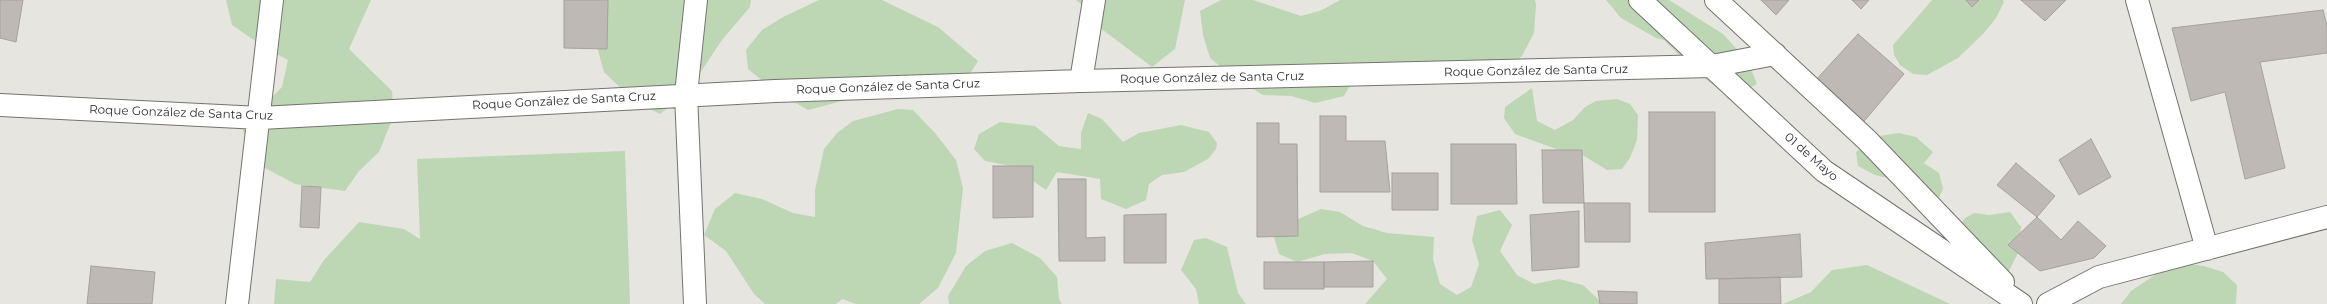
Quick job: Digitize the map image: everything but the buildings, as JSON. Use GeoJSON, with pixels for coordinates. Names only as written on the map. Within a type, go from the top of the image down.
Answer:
{"type":"FeatureCollection","features":[{"type":"Feature","properties":{"kind":"street"},"geometry":{"type":"LineString","coordinates":[[237,304],[260,118],[272,0]]}},
{"type":"Feature","properties":{"kind":"street"},"geometry":{"type":"LineString","coordinates":[[695,304],[686,94],[696,0]]}},
{"type":"Feature","properties":{"kind":"street"},"geometry":{"type":"LineString","coordinates":[[1081,80],[1094,0]]}},
{"type":"Feature","properties":{"kind":"street","name":"01 de Mayo"},"geometry":{"type":"LineString","coordinates":[[1640,0],[1824,171],[2020,304]]}},
{"type":"Feature","properties":{"kind":"street"},"geometry":{"type":"LineString","coordinates":[[1716,0],[1867,140],[2025,304]]}},
{"type":"Feature","properties":{"kind":"street"},"geometry":{"type":"LineString","coordinates":[[2137,0],[2207,249]]}},
{"type":"Feature","properties":{"kind":"street","name":"Roque González de Santa Cruz"},"geometry":{"type":"LineString","coordinates":[[0,105],[260,118],[686,94],[1081,80],[1712,66],[1775,54]]}},
{"type":"Feature","properties":{"kind":"street"},"geometry":{"type":"LineString","coordinates":[[2048,304],[2099,277],[2327,217]]}},
{"type":"Feature","properties":{"kind":"green space"},"geometry":{"type":"Polygon","coordinates":[[[226,0],[371,0],[349,49],[392,91],[394,115],[379,152],[359,171],[345,191],[295,184],[254,162],[242,127],[282,87],[288,60],[267,49],[232,25],[226,0]]]}},
{"type":"Feature","properties":{"kind":"green space"},"geometry":{"type":"Polygon","coordinates":[[[608,0],[751,0],[750,7],[722,40],[686,94],[660,114],[634,101],[604,72],[591,26],[608,0]]]}},
{"type":"Feature","properties":{"kind":"green space"},"geometry":{"type":"Polygon","coordinates":[[[819,0],[882,0],[938,27],[978,61],[963,85],[854,98],[808,110],[775,91],[748,69],[746,50],[762,30],[783,17],[819,0]]]}},
{"type":"Feature","properties":{"kind":"green space"},"geometry":{"type":"Polygon","coordinates":[[[1076,0],[1185,0],[1175,49],[1152,67],[1099,27],[1092,13],[1076,0]]]}},
{"type":"Feature","properties":{"kind":"green space"},"geometry":{"type":"Polygon","coordinates":[[[1221,0],[1253,0],[1301,16],[1322,10],[1340,0],[1535,0],[1536,5],[1534,33],[1522,56],[1505,71],[1359,70],[1344,96],[1315,103],[1291,96],[1263,95],[1233,77],[1210,58],[1203,35],[1200,11],[1221,0]]]}},
{"type":"Feature","properties":{"kind":"green space"},"geometry":{"type":"Polygon","coordinates":[[[1606,0],[1669,0],[1723,34],[1747,60],[1757,84],[1740,93],[1718,89],[1691,67],[1664,40],[1656,38],[1621,18],[1606,0]]]}},
{"type":"Feature","properties":{"kind":"green space"},"geometry":{"type":"Polygon","coordinates":[[[1932,0],[2003,0],[2004,2],[1996,18],[1984,33],[1958,58],[1927,75],[1913,74],[1900,65],[1894,55],[1893,45],[1932,0]]]}},
{"type":"Feature","properties":{"kind":"green space"},"geometry":{"type":"Polygon","coordinates":[[[1532,88],[1537,121],[1555,130],[1573,120],[1585,107],[1596,101],[1617,99],[1630,104],[1638,115],[1637,140],[1630,158],[1622,169],[1607,170],[1576,151],[1559,150],[1515,134],[1504,118],[1505,107],[1532,88]]]}},
{"type":"Feature","properties":{"kind":"green space"},"geometry":{"type":"Polygon","coordinates":[[[898,109],[913,110],[935,133],[956,160],[963,188],[956,253],[938,288],[919,304],[856,304],[842,299],[836,304],[765,304],[754,294],[726,251],[704,235],[715,209],[735,193],[762,199],[793,213],[815,217],[815,190],[824,149],[837,133],[853,121],[898,109]]]}},
{"type":"Feature","properties":{"kind":"green space"},"geometry":{"type":"Polygon","coordinates":[[[1088,113],[1102,119],[1123,142],[1139,133],[1181,125],[1209,132],[1217,143],[1216,149],[1208,159],[1184,172],[1162,175],[1149,184],[1146,200],[1126,209],[1101,199],[1100,179],[1057,172],[1046,190],[1011,166],[985,161],[974,149],[979,134],[1000,122],[1035,126],[1059,146],[1081,149],[1081,133],[1088,113]]]}},
{"type":"Feature","properties":{"kind":"green space"},"geometry":{"type":"Polygon","coordinates":[[[1899,133],[1916,137],[1933,152],[1924,163],[1939,173],[1943,189],[1934,209],[1921,214],[1904,189],[1892,179],[1875,175],[1858,166],[1856,152],[1879,136],[1899,133]]]}},
{"type":"Feature","properties":{"kind":"green space"},"geometry":{"type":"Polygon","coordinates":[[[625,151],[630,304],[274,304],[276,279],[310,282],[324,260],[359,222],[404,229],[420,239],[417,159],[625,151]]]}},
{"type":"Feature","properties":{"kind":"green space"},"geometry":{"type":"Polygon","coordinates":[[[1321,209],[1340,212],[1363,226],[1387,233],[1434,237],[1433,259],[1440,284],[1457,295],[1471,287],[1479,264],[1472,240],[1477,216],[1500,210],[1512,225],[1500,251],[1517,275],[1534,284],[1559,279],[1583,285],[1600,301],[1601,304],[1365,304],[1387,279],[1373,261],[1352,253],[1325,254],[1297,262],[1279,254],[1274,237],[1287,224],[1321,209]]]}},
{"type":"Feature","properties":{"kind":"green space"},"geometry":{"type":"Polygon","coordinates":[[[2010,212],[2021,227],[2018,253],[2009,271],[1994,277],[1958,229],[1965,218],[1974,213],[1989,215],[2010,212]]]}},
{"type":"Feature","properties":{"kind":"green space"},"geometry":{"type":"Polygon","coordinates":[[[1206,238],[1227,247],[1238,293],[1246,304],[1199,304],[1196,289],[1181,270],[1194,240],[1206,238]]]}},
{"type":"Feature","properties":{"kind":"green space"},"geometry":{"type":"Polygon","coordinates":[[[1012,243],[1040,258],[1057,277],[1059,299],[1062,304],[949,304],[948,296],[966,266],[985,251],[1012,243]]]}},
{"type":"Feature","properties":{"kind":"green space"},"geometry":{"type":"Polygon","coordinates":[[[2180,263],[2204,266],[2223,272],[2237,285],[2236,304],[2121,304],[2131,291],[2171,264],[2180,263]]]}},
{"type":"Feature","properties":{"kind":"green space"},"geometry":{"type":"Polygon","coordinates":[[[1867,265],[1950,304],[1783,304],[1811,292],[1832,270],[1867,265]]]}}]}
